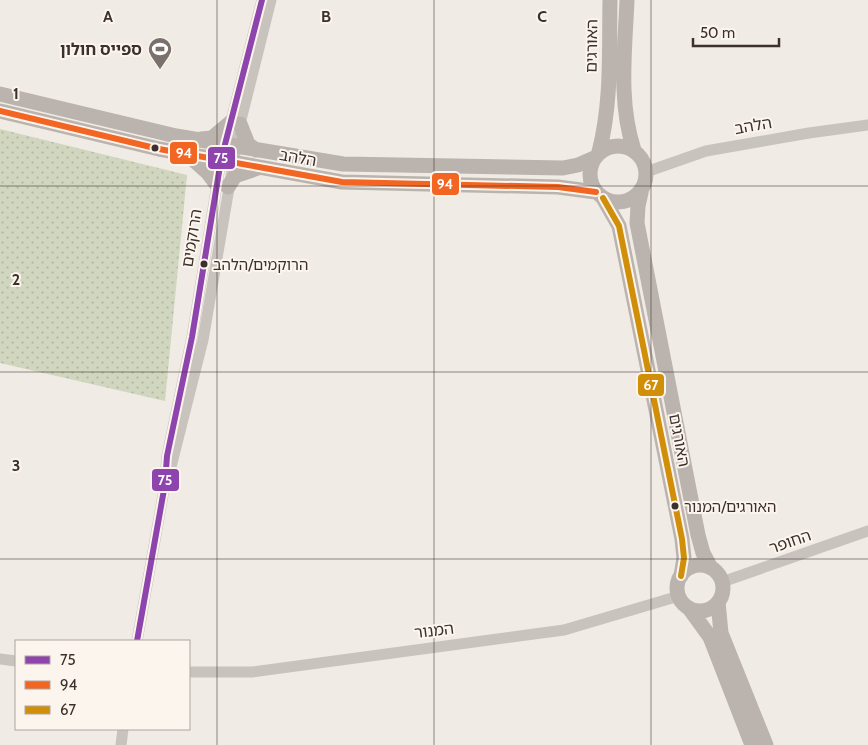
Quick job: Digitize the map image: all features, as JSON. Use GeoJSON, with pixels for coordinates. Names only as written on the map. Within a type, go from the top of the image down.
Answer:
{"type":"FeatureCollection","features":[{"type":"Feature","properties":{"kind":"street","name":"הרוקמים"},"geometry":{"type":"LineString","coordinates":[[137,640],[165,484],[175,457],[203,340],[222,186],[262,0]]}},
{"type":"Feature","properties":{"kind":"street","name":"הרוקמים"},"geometry":{"type":"LineString","coordinates":[[236,123],[271,0]]}},
{"type":"Feature","properties":{"kind":"street","name":"האורגים"},"geometry":{"type":"LineString","coordinates":[[597,155],[605,130],[608,99],[610,0]]}},
{"type":"Feature","properties":{"kind":"street"},"geometry":{"type":"LineString","coordinates":[[627,0],[624,98],[627,128],[634,150]]}},
{"type":"Feature","properties":{"kind":"street","name":"הלהב"},"geometry":{"type":"LineString","coordinates":[[0,94],[194,140],[343,164],[563,168],[578,165],[597,155]]}},
{"type":"Feature","properties":{"kind":"street","name":"הלהב"},"geometry":{"type":"LineString","coordinates":[[0,111],[187,154],[342,182],[558,187],[600,195]]}},
{"type":"Feature","properties":{"kind":"street"},"geometry":{"type":"LineString","coordinates":[[194,140],[212,138],[236,123],[248,144],[258,151]]}},
{"type":"Feature","properties":{"kind":"street","name":"הלהב"},"geometry":{"type":"LineString","coordinates":[[646,172],[706,150],[809,133],[868,126]]}},
{"type":"Feature","properties":{"kind":"street"},"geometry":{"type":"LineString","coordinates":[[620,145],[634,150],[640,156],[646,172],[642,188],[632,199],[625,201],[610,201],[600,195],[592,186],[590,172],[597,155],[606,148],[620,145]]}},
{"type":"Feature","properties":{"kind":"street"},"geometry":{"type":"LineString","coordinates":[[187,154],[222,186],[235,176],[258,168]]}},
{"type":"Feature","properties":{"kind":"street","name":"האורגים"},"geometry":{"type":"LineString","coordinates":[[642,188],[637,223],[698,535],[703,553],[711,568]]}},
{"type":"Feature","properties":{"kind":"street","name":"האורגים"},"geometry":{"type":"LineString","coordinates":[[600,195],[619,226],[682,538],[684,558],[681,576]]}},
{"type":"Feature","properties":{"kind":"street","name":"החופר"},"geometry":{"type":"LineString","coordinates":[[722,582],[868,531]]}},
{"type":"Feature","properties":{"kind":"street"},"geometry":{"type":"LineString","coordinates":[[689,608],[699,611],[710,609],[722,596],[722,582],[711,568],[694,566],[681,576],[678,582],[679,596],[710,637],[752,745]]}},
{"type":"Feature","properties":{"kind":"street","name":"המנור"},"geometry":{"type":"LineString","coordinates":[[190,672],[252,672],[564,630],[679,596]]}},
{"type":"Feature","properties":{"kind":"street"},"geometry":{"type":"LineString","coordinates":[[718,602],[721,633],[766,745]]}},
{"type":"Feature","properties":{"kind":"street"},"geometry":{"type":"LineString","coordinates":[[0,659],[15,661]]}},
{"type":"Feature","properties":{"kind":"street"},"geometry":{"type":"LineString","coordinates":[[121,745],[123,730]]}},
{"type":"Feature","properties":{"kind":"green space"},"geometry":{"type":"Polygon","coordinates":[[[0,129],[187,175],[165,401],[0,363],[0,129]]]}},
{"type":"Feature","properties":{"kind":"transit line","name":"75"},"geometry":{"type":"LineString","coordinates":[[137,640],[165,484],[167,456],[192,337],[221,160],[262,0]]}},
{"type":"Feature","properties":{"kind":"transit line","name":"94"},"geometry":{"type":"LineString","coordinates":[[0,111],[159,149],[342,182],[558,187],[596,192]]}},
{"type":"Feature","properties":{"kind":"transit line","name":"67"},"geometry":{"type":"LineString","coordinates":[[603,198],[619,226],[682,539],[684,558],[681,576]]}},
{"type":"Feature","properties":{"kind":"place","name":"ספייס חולון"},"geometry":{"type":"Point","coordinates":[160,70]}},
{"type":"Feature","properties":{"kind":"place","name":"הרוקמים/הלהב"},"geometry":{"type":"Point","coordinates":[204,264]}},
{"type":"Feature","properties":{"kind":"place","name":"האורגים/המנור"},"geometry":{"type":"Point","coordinates":[675,506]}}]}
